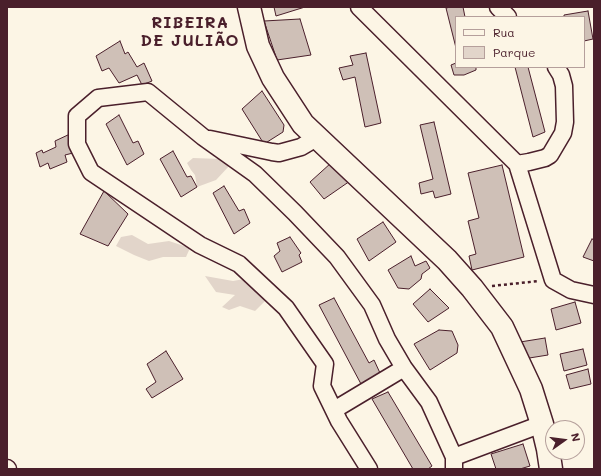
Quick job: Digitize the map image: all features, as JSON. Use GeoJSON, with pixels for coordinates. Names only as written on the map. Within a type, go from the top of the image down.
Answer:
{"type":"FeatureCollection","features":[{"type":"Feature","properties":{"kind":"street"},"geometry":{"type":"LineString","coordinates":[[248,7],[258,46],[273,78],[304,124],[446,260],[472,288],[502,327],[531,389],[542,424],[552,469]]}},
{"type":"Feature","properties":{"kind":"street"},"geometry":{"type":"LineString","coordinates":[[359,7],[517,164],[554,280],[571,290],[594,295]]}},
{"type":"Feature","properties":{"kind":"street"},"geometry":{"type":"LineString","coordinates":[[498,7],[507,16]]}},
{"type":"Feature","properties":{"kind":"street"},"geometry":{"type":"LineString","coordinates":[[517,164],[545,158],[550,155],[564,134],[564,86],[561,75],[557,68]]}},
{"type":"Feature","properties":{"kind":"street"},"geometry":{"type":"LineString","coordinates":[[369,469],[339,420],[322,386],[325,364],[286,308],[239,264],[200,245],[91,172],[77,144],[77,116],[98,98],[148,92],[203,137],[255,174],[295,213],[336,257],[372,305],[387,339],[404,368],[429,402],[454,463],[542,424]]}},
{"type":"Feature","properties":{"kind":"street"},"geometry":{"type":"LineString","coordinates":[[203,137],[279,153],[301,147],[318,137]]}},
{"type":"Feature","properties":{"kind":"street"},"geometry":{"type":"LineString","coordinates":[[334,410],[404,368]]}},
{"type":"Feature","properties":{"kind":"path"},"geometry":{"type":"LineString","coordinates":[[472,288],[554,280]]}},
{"type":"Feature","properties":{"kind":"green space"},"geometry":{"type":"Polygon","coordinates":[[[193,158],[221,159],[231,164],[216,180],[197,187],[195,175],[187,163],[193,158]]]}},
{"type":"Feature","properties":{"kind":"green space"},"geometry":{"type":"Polygon","coordinates":[[[132,235],[148,244],[169,241],[190,248],[186,257],[163,257],[149,261],[116,246],[121,237],[132,235]]]}},
{"type":"Feature","properties":{"kind":"green space"},"geometry":{"type":"Polygon","coordinates":[[[205,276],[233,281],[244,279],[265,301],[255,311],[240,306],[229,310],[222,307],[235,295],[216,292],[205,276]]]}},
{"type":"Feature","properties":{"kind":"building"},"geometry":{"type":"Polygon","coordinates":[[[274,7],[305,7],[276,16],[274,7]]]}},
{"type":"Feature","properties":{"kind":"building"},"geometry":{"type":"Polygon","coordinates":[[[463,7],[465,16],[455,16],[455,44],[446,8],[463,7]]]}},
{"type":"Feature","properties":{"kind":"building"},"geometry":{"type":"Polygon","coordinates":[[[588,11],[593,39],[585,41],[585,16],[564,15],[588,11]]]}},
{"type":"Feature","properties":{"kind":"building"},"geometry":{"type":"Polygon","coordinates":[[[300,19],[311,55],[277,60],[264,21],[300,19]]]}},
{"type":"Feature","properties":{"kind":"building"},"geometry":{"type":"Polygon","coordinates":[[[120,41],[125,54],[128,52],[137,67],[144,63],[152,81],[142,85],[137,75],[119,83],[109,68],[102,71],[96,56],[120,41]]]}},
{"type":"Feature","properties":{"kind":"building"},"geometry":{"type":"Polygon","coordinates":[[[366,53],[381,123],[365,127],[355,77],[343,80],[339,68],[353,65],[350,56],[366,53]]]}},
{"type":"Feature","properties":{"kind":"building"},"geometry":{"type":"Polygon","coordinates":[[[455,63],[455,68],[476,68],[476,70],[464,75],[454,75],[451,65],[455,63]]]}},
{"type":"Feature","properties":{"kind":"building"},"geometry":{"type":"Polygon","coordinates":[[[515,68],[528,68],[545,132],[533,137],[515,68]]]}},
{"type":"Feature","properties":{"kind":"building"},"geometry":{"type":"Polygon","coordinates":[[[262,91],[284,125],[283,132],[264,144],[242,109],[262,91]]]}},
{"type":"Feature","properties":{"kind":"building"},"geometry":{"type":"Polygon","coordinates":[[[119,115],[133,143],[138,141],[144,154],[127,165],[106,124],[119,115]]]}},
{"type":"Feature","properties":{"kind":"building"},"geometry":{"type":"Polygon","coordinates":[[[434,122],[451,194],[435,198],[433,191],[421,194],[419,183],[433,179],[420,125],[434,122]]]}},
{"type":"Feature","properties":{"kind":"building"},"geometry":{"type":"Polygon","coordinates":[[[70,134],[77,152],[65,155],[67,162],[50,169],[48,163],[40,167],[36,153],[42,150],[43,153],[56,147],[55,141],[70,134]]]}},
{"type":"Feature","properties":{"kind":"building"},"geometry":{"type":"Polygon","coordinates":[[[173,151],[187,177],[191,176],[197,187],[181,197],[160,159],[173,151]]]}},
{"type":"Feature","properties":{"kind":"building"},"geometry":{"type":"Polygon","coordinates":[[[331,163],[350,181],[324,199],[310,182],[331,163]]]}},
{"type":"Feature","properties":{"kind":"building"},"geometry":{"type":"Polygon","coordinates":[[[502,165],[524,257],[472,270],[469,256],[476,254],[468,221],[479,218],[468,173],[502,165]]]}},
{"type":"Feature","properties":{"kind":"building"},"geometry":{"type":"Polygon","coordinates":[[[224,186],[239,211],[244,209],[250,223],[234,234],[213,193],[224,186]]]}},
{"type":"Feature","properties":{"kind":"building"},"geometry":{"type":"Polygon","coordinates":[[[104,191],[128,214],[108,246],[80,234],[104,191]]]}},
{"type":"Feature","properties":{"kind":"building"},"geometry":{"type":"Polygon","coordinates":[[[383,222],[396,242],[369,261],[357,239],[383,222]]]}},
{"type":"Feature","properties":{"kind":"building"},"geometry":{"type":"Polygon","coordinates":[[[290,237],[301,253],[299,255],[302,262],[282,272],[274,256],[280,251],[277,243],[290,237]]]}},
{"type":"Feature","properties":{"kind":"building"},"geometry":{"type":"Polygon","coordinates":[[[592,239],[594,240],[594,261],[583,257],[592,239]]]}},
{"type":"Feature","properties":{"kind":"building"},"geometry":{"type":"Polygon","coordinates":[[[411,256],[415,266],[426,261],[430,268],[422,274],[421,279],[409,289],[398,288],[388,270],[411,256]]]}},
{"type":"Feature","properties":{"kind":"building"},"geometry":{"type":"Polygon","coordinates":[[[430,289],[449,308],[428,322],[413,304],[430,289]]]}},
{"type":"Feature","properties":{"kind":"building"},"geometry":{"type":"Polygon","coordinates":[[[334,298],[369,363],[374,360],[380,373],[361,384],[319,305],[334,298]]]}},
{"type":"Feature","properties":{"kind":"building"},"geometry":{"type":"Polygon","coordinates":[[[575,302],[581,323],[556,330],[551,309],[575,302]]]}},
{"type":"Feature","properties":{"kind":"building"},"geometry":{"type":"Polygon","coordinates":[[[439,330],[452,331],[458,345],[457,353],[430,370],[414,344],[439,330]]]}},
{"type":"Feature","properties":{"kind":"building"},"geometry":{"type":"Polygon","coordinates":[[[545,338],[548,355],[523,359],[520,342],[545,338]]]}},
{"type":"Feature","properties":{"kind":"building"},"geometry":{"type":"Polygon","coordinates":[[[583,349],[587,365],[564,371],[560,354],[583,349]]]}},
{"type":"Feature","properties":{"kind":"building"},"geometry":{"type":"Polygon","coordinates":[[[166,351],[183,379],[152,398],[146,389],[156,382],[147,364],[166,351]]]}},
{"type":"Feature","properties":{"kind":"building"},"geometry":{"type":"Polygon","coordinates":[[[588,369],[591,384],[570,389],[566,375],[588,369]]]}},
{"type":"Feature","properties":{"kind":"building"},"geometry":{"type":"Polygon","coordinates":[[[388,392],[432,466],[428,469],[413,469],[372,399],[388,392]]]}},
{"type":"Feature","properties":{"kind":"building"},"geometry":{"type":"Polygon","coordinates":[[[523,444],[530,466],[520,469],[496,469],[491,454],[523,444]]]}},
{"type":"Feature","properties":{"kind":"district","name":"RIBEIRA DE JULIÃO"},"geometry":{"type":"Point","coordinates":[190,32]}}]}
